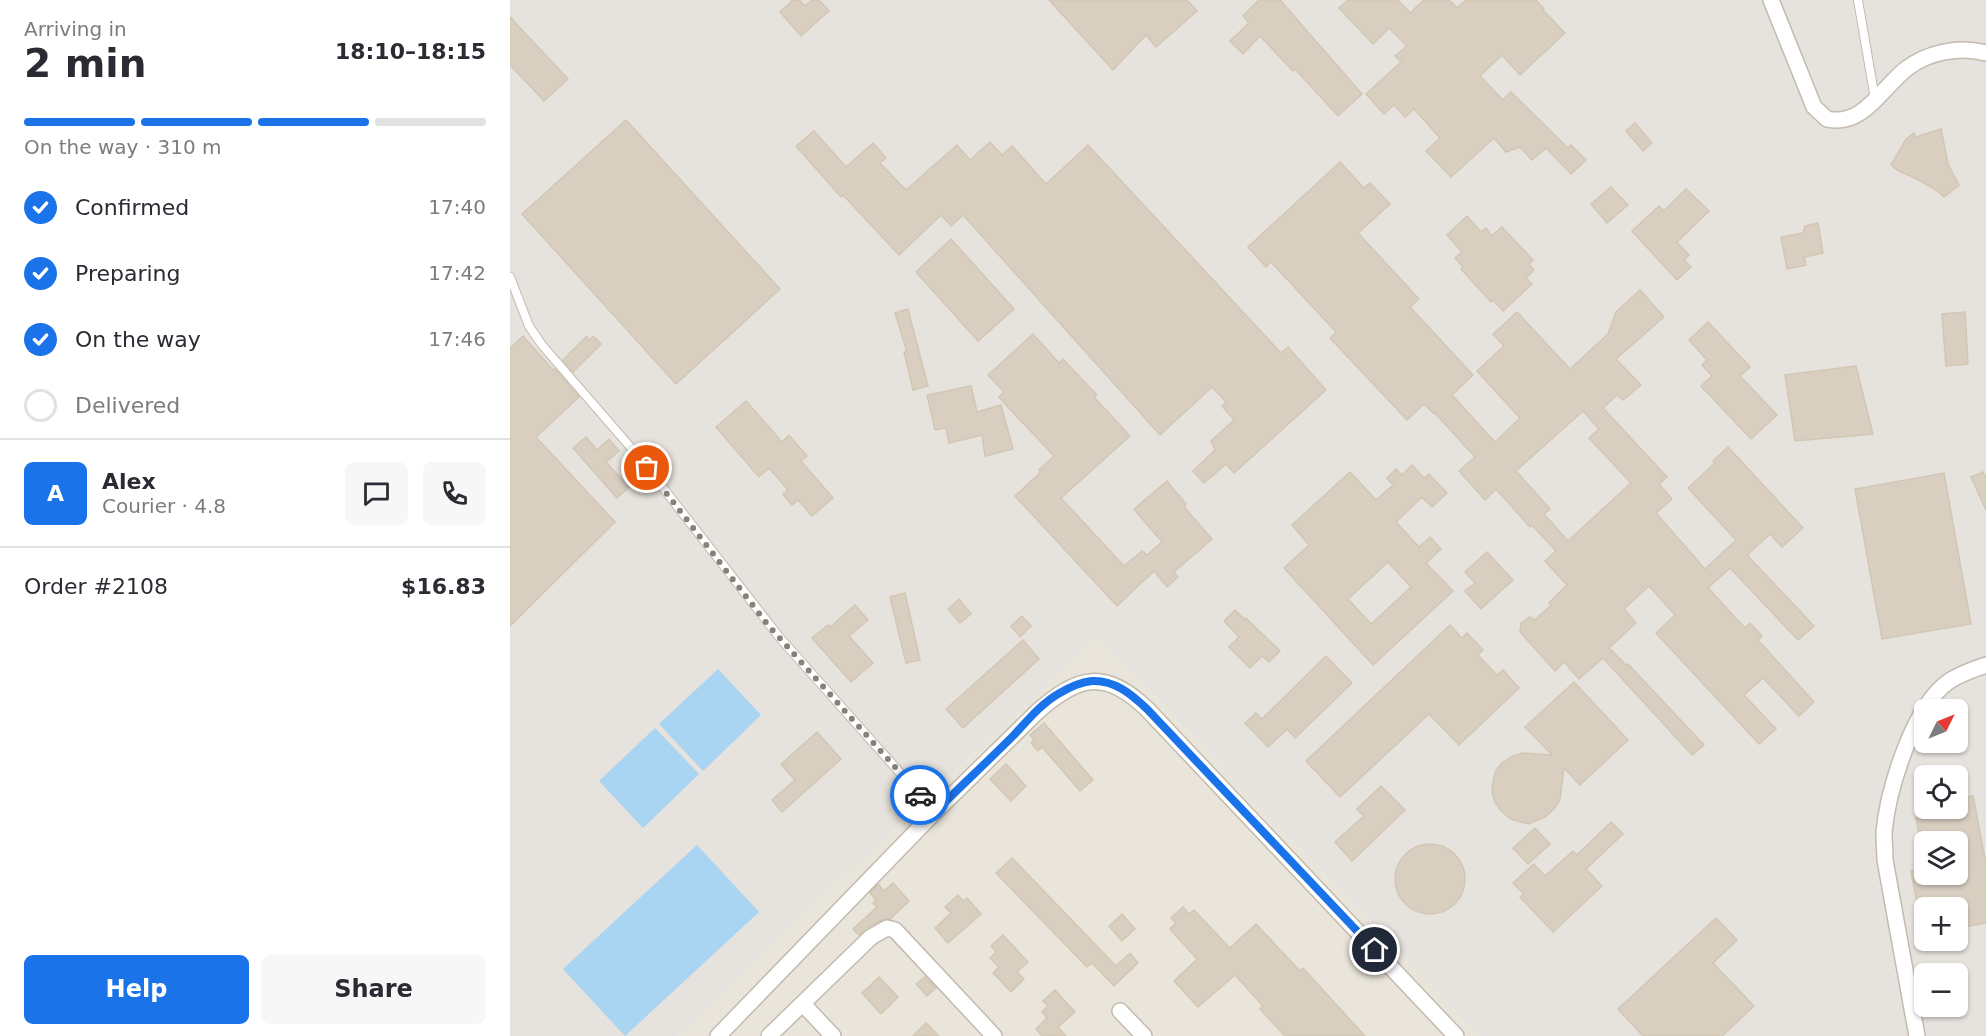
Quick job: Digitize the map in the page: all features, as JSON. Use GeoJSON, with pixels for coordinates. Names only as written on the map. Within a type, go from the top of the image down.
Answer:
{"type":"FeatureCollection","features":[{"type":"Feature","properties":{"kind":"street"},"geometry":{"type":"LineString","coordinates":[[1771,0],[1814,107],[1823,117],[1832,120],[1854,116],[1875,101],[1907,69],[1921,59],[1961,50],[1986,53]]}},
{"type":"Feature","properties":{"kind":"street"},"geometry":{"type":"LineString","coordinates":[[1917,1036],[1885,860],[1884,833],[1888,807],[1907,744],[1926,704],[1948,682],[1986,664]]}},
{"type":"Feature","properties":{"kind":"street"},"geometry":{"type":"LineString","coordinates":[[718,1036],[935,812],[1037,712],[1056,695],[1090,681],[1119,686],[1147,709],[1455,1036]]}},
{"type":"Feature","properties":{"kind":"street"},"geometry":{"type":"LineString","coordinates":[[769,1036],[871,937],[887,928],[895,930],[994,1036]]}},
{"type":"Feature","properties":{"kind":"street"},"geometry":{"type":"LineString","coordinates":[[803,1004],[833,1036]]}},
{"type":"Feature","properties":{"kind":"street"},"geometry":{"type":"LineString","coordinates":[[1120,1011],[1144,1036]]}},
{"type":"Feature","properties":{"kind":"lane"},"geometry":{"type":"LineString","coordinates":[[1858,0],[1875,101]]}},
{"type":"Feature","properties":{"kind":"lane"},"geometry":{"type":"LineString","coordinates":[[510,277],[529,326],[542,345],[639,457],[780,638],[935,812]]}},
{"type":"Feature","properties":{"kind":"shaded area"},"geometry":{"type":"Polygon","coordinates":[[[510,0],[1986,0],[1986,1036],[1480,1036],[1098,636],[720,993],[678,1036],[510,1036],[510,0]]]}},
{"type":"Feature","properties":{"kind":"shaded area"},"geometry":{"type":"Polygon","coordinates":[[[1098,636],[1480,1036],[678,1036],[720,993],[1098,636]]]}},
{"type":"Feature","properties":{"kind":"water"},"geometry":{"type":"Polygon","coordinates":[[[718,669],[761,715],[703,771],[659,724],[718,669]]]}},
{"type":"Feature","properties":{"kind":"water"},"geometry":{"type":"Polygon","coordinates":[[[655,728],[699,774],[643,828],[599,781],[655,728]]]}},
{"type":"Feature","properties":{"kind":"water"},"geometry":{"type":"Polygon","coordinates":[[[697,845],[759,912],[625,1036],[563,969],[697,845]]]}},
{"type":"Feature","properties":{"kind":"building"},"geometry":{"type":"Polygon","coordinates":[[[793,0],[799,0],[805,6],[812,0],[819,0],[829,11],[801,36],[780,12],[793,0]]]}},
{"type":"Feature","properties":{"kind":"building"},"geometry":{"type":"Polygon","coordinates":[[[1049,0],[1187,0],[1197,11],[1156,47],[1146,35],[1113,70],[1049,0]]]}},
{"type":"Feature","properties":{"kind":"building"},"geometry":{"type":"Polygon","coordinates":[[[1259,0],[1280,0],[1362,94],[1338,116],[1295,69],[1293,71],[1260,36],[1243,54],[1230,41],[1249,23],[1243,16],[1259,0]]]}},
{"type":"Feature","properties":{"kind":"building"},"geometry":{"type":"Polygon","coordinates":[[[1348,0],[1398,0],[1410,13],[1424,0],[1449,0],[1457,8],[1466,0],[1536,0],[1565,33],[1520,75],[1502,55],[1480,76],[1503,100],[1511,92],[1568,148],[1571,145],[1586,160],[1571,174],[1546,148],[1532,160],[1520,147],[1506,152],[1494,138],[1451,177],[1426,151],[1440,138],[1414,109],[1405,117],[1394,105],[1384,114],[1366,94],[1401,62],[1395,56],[1407,46],[1389,28],[1373,44],[1339,8],[1348,0]]]}},
{"type":"Feature","properties":{"kind":"building"},"geometry":{"type":"Polygon","coordinates":[[[510,17],[568,79],[544,101],[510,65],[510,17]]]}},
{"type":"Feature","properties":{"kind":"building"},"geometry":{"type":"Polygon","coordinates":[[[626,120],[780,289],[676,384],[522,214],[626,120]]]}},
{"type":"Feature","properties":{"kind":"building"},"geometry":{"type":"Polygon","coordinates":[[[1635,123],[1652,143],[1643,151],[1626,131],[1635,123]]]}},
{"type":"Feature","properties":{"kind":"building"},"geometry":{"type":"Polygon","coordinates":[[[1941,129],[1948,164],[1959,185],[1944,197],[1936,190],[1891,165],[1906,139],[1914,133],[1916,137],[1941,129]]]}},
{"type":"Feature","properties":{"kind":"building"},"geometry":{"type":"Polygon","coordinates":[[[814,131],[846,167],[873,143],[886,158],[880,163],[906,190],[957,145],[970,160],[990,142],[1002,155],[1012,146],[1046,184],[1088,145],[1281,353],[1288,347],[1326,390],[1234,473],[1226,464],[1204,483],[1193,471],[1215,450],[1211,441],[1234,420],[1222,406],[1226,402],[1212,387],[1160,435],[963,215],[951,226],[941,215],[899,255],[843,195],[841,197],[796,146],[814,131]]]}},
{"type":"Feature","properties":{"kind":"building"},"geometry":{"type":"Polygon","coordinates":[[[1340,162],[1364,188],[1370,183],[1390,204],[1358,233],[1419,299],[1410,307],[1473,375],[1452,395],[1495,442],[1520,418],[1477,371],[1504,346],[1493,334],[1517,312],[1570,369],[1608,334],[1616,312],[1640,290],[1664,317],[1616,359],[1641,385],[1623,400],[1617,395],[1603,408],[1667,477],[1659,484],[1672,499],[1656,513],[1705,569],[1736,540],[1688,488],[1715,463],[1713,461],[1728,447],[1803,528],[1782,547],[1770,534],[1747,555],[1814,626],[1798,640],[1730,568],[1708,588],[1745,628],[1750,623],[1762,636],[1758,640],[1814,702],[1799,716],[1763,678],[1744,695],[1776,729],[1759,744],[1656,633],[1675,615],[1649,586],[1624,609],[1636,623],[1609,648],[1627,666],[1628,664],[1704,745],[1692,755],[1603,658],[1579,679],[1564,662],[1555,671],[1520,632],[1521,623],[1530,617],[1535,620],[1567,585],[1545,561],[1556,551],[1532,525],[1530,527],[1496,489],[1485,500],[1459,471],[1475,457],[1434,412],[1424,404],[1407,420],[1330,338],[1336,332],[1271,262],[1266,267],[1248,247],[1340,162]],[[1583,411],[1516,471],[1550,509],[1544,514],[1568,541],[1631,483],[1589,438],[1599,429],[1583,411]]]}},
{"type":"Feature","properties":{"kind":"building"},"geometry":{"type":"Polygon","coordinates":[[[1611,187],[1628,205],[1607,223],[1591,204],[1611,187]]]}},
{"type":"Feature","properties":{"kind":"building"},"geometry":{"type":"Polygon","coordinates":[[[1686,189],[1709,211],[1677,242],[1689,255],[1684,260],[1691,267],[1677,280],[1632,231],[1659,206],[1664,211],[1686,189]]]}},
{"type":"Feature","properties":{"kind":"building"},"geometry":{"type":"Polygon","coordinates":[[[1467,216],[1481,232],[1486,228],[1492,236],[1502,227],[1533,260],[1529,264],[1534,270],[1526,278],[1532,284],[1503,311],[1493,300],[1491,302],[1461,269],[1463,267],[1455,258],[1462,252],[1447,235],[1467,216]]]}},
{"type":"Feature","properties":{"kind":"building"},"geometry":{"type":"Polygon","coordinates":[[[1818,223],[1823,253],[1804,257],[1806,265],[1787,269],[1781,237],[1803,233],[1805,226],[1818,223]]]}},
{"type":"Feature","properties":{"kind":"building"},"geometry":{"type":"Polygon","coordinates":[[[951,239],[1014,309],[978,341],[916,272],[951,239]]]}},
{"type":"Feature","properties":{"kind":"building"},"geometry":{"type":"Polygon","coordinates":[[[908,309],[928,386],[913,390],[904,352],[907,352],[895,313],[908,309]]]}},
{"type":"Feature","properties":{"kind":"building"},"geometry":{"type":"Polygon","coordinates":[[[1965,312],[1968,364],[1946,366],[1942,314],[1965,312]]]}},
{"type":"Feature","properties":{"kind":"building"},"geometry":{"type":"Polygon","coordinates":[[[1708,322],[1750,367],[1740,376],[1777,415],[1751,439],[1701,386],[1712,376],[1702,365],[1707,360],[1689,340],[1708,322]]]}},
{"type":"Feature","properties":{"kind":"building"},"geometry":{"type":"Polygon","coordinates":[[[1033,334],[1059,363],[1063,359],[1097,395],[1094,397],[1130,436],[1061,498],[1124,566],[1142,551],[1147,555],[1162,542],[1134,509],[1167,481],[1186,504],[1184,507],[1212,539],[1174,572],[1178,577],[1167,587],[1154,571],[1117,606],[1015,496],[1041,472],[1039,470],[1054,456],[999,397],[1004,392],[988,375],[1033,334]]]}},
{"type":"Feature","properties":{"kind":"building"},"geometry":{"type":"Polygon","coordinates":[[[523,336],[579,397],[536,437],[615,522],[510,626],[510,348],[523,336]]]}},
{"type":"Feature","properties":{"kind":"building"},"geometry":{"type":"Polygon","coordinates":[[[587,336],[589,341],[593,336],[601,344],[573,372],[563,360],[587,336]]]}},
{"type":"Feature","properties":{"kind":"building"},"geometry":{"type":"Polygon","coordinates":[[[1856,366],[1873,434],[1795,441],[1785,375],[1856,366]]]}},
{"type":"Feature","properties":{"kind":"building"},"geometry":{"type":"Polygon","coordinates":[[[971,386],[977,412],[1001,405],[1013,449],[985,456],[982,435],[949,443],[946,428],[935,430],[927,395],[971,386]]]}},
{"type":"Feature","properties":{"kind":"building"},"geometry":{"type":"Polygon","coordinates":[[[746,401],[782,442],[789,435],[807,456],[801,461],[833,498],[812,516],[798,500],[792,505],[783,494],[788,490],[769,468],[759,477],[716,427],[746,401]]]}},
{"type":"Feature","properties":{"kind":"building"},"geometry":{"type":"Polygon","coordinates":[[[586,437],[597,450],[609,439],[619,451],[606,462],[629,487],[617,498],[573,448],[586,437]]]}},
{"type":"Feature","properties":{"kind":"building"},"geometry":{"type":"Polygon","coordinates":[[[1412,465],[1424,478],[1429,474],[1447,493],[1432,507],[1422,497],[1396,522],[1419,547],[1430,537],[1441,549],[1426,563],[1453,591],[1373,665],[1284,568],[1309,545],[1292,525],[1350,472],[1376,500],[1393,485],[1387,478],[1396,469],[1402,475],[1412,465]],[[1388,562],[1348,599],[1371,624],[1411,587],[1388,562]]]}},
{"type":"Feature","properties":{"kind":"building"},"geometry":{"type":"Polygon","coordinates":[[[1983,472],[1986,478],[1986,510],[1971,477],[1983,472]]]}},
{"type":"Feature","properties":{"kind":"building"},"geometry":{"type":"Polygon","coordinates":[[[1944,473],[1971,624],[1882,639],[1855,489],[1944,473]]]}},
{"type":"Feature","properties":{"kind":"building"},"geometry":{"type":"Polygon","coordinates":[[[1487,552],[1513,580],[1481,609],[1465,591],[1475,583],[1465,572],[1487,552]]]}},
{"type":"Feature","properties":{"kind":"building"},"geometry":{"type":"Polygon","coordinates":[[[905,593],[920,660],[906,663],[890,597],[905,593]]]}},
{"type":"Feature","properties":{"kind":"building"},"geometry":{"type":"Polygon","coordinates":[[[959,599],[971,614],[960,623],[948,609],[959,599]]]}},
{"type":"Feature","properties":{"kind":"building"},"geometry":{"type":"Polygon","coordinates":[[[855,605],[868,620],[849,636],[873,663],[851,682],[812,638],[828,625],[830,627],[855,605]]]}},
{"type":"Feature","properties":{"kind":"building"},"geometry":{"type":"Polygon","coordinates":[[[1235,610],[1280,651],[1269,662],[1262,656],[1250,668],[1229,647],[1239,637],[1224,621],[1235,610]]]}},
{"type":"Feature","properties":{"kind":"building"},"geometry":{"type":"Polygon","coordinates":[[[1022,616],[1031,626],[1020,637],[1011,626],[1022,616]]]}},
{"type":"Feature","properties":{"kind":"building"},"geometry":{"type":"Polygon","coordinates":[[[1450,625],[1462,638],[1467,633],[1483,650],[1478,655],[1497,675],[1503,670],[1519,688],[1459,745],[1429,714],[1340,797],[1306,761],[1450,625]]]}},
{"type":"Feature","properties":{"kind":"building"},"geometry":{"type":"Polygon","coordinates":[[[1023,640],[1039,659],[963,728],[946,709],[1023,640]]]}},
{"type":"Feature","properties":{"kind":"building"},"geometry":{"type":"Polygon","coordinates":[[[1326,656],[1352,683],[1295,738],[1287,729],[1268,747],[1245,723],[1256,713],[1262,719],[1326,656]]]}},
{"type":"Feature","properties":{"kind":"building"},"geometry":{"type":"Polygon","coordinates":[[[1574,682],[1628,740],[1580,785],[1564,768],[1560,799],[1545,817],[1528,824],[1511,819],[1495,802],[1492,792],[1496,770],[1503,762],[1523,753],[1552,755],[1525,727],[1574,682]]]}},
{"type":"Feature","properties":{"kind":"building"},"geometry":{"type":"Polygon","coordinates":[[[1044,723],[1093,780],[1080,791],[1042,747],[1038,751],[1031,743],[1034,740],[1030,735],[1044,723]]]}},
{"type":"Feature","properties":{"kind":"building"},"geometry":{"type":"Polygon","coordinates":[[[817,732],[841,759],[782,812],[772,800],[795,780],[781,764],[817,732]]]}},
{"type":"Feature","properties":{"kind":"building"},"geometry":{"type":"Polygon","coordinates":[[[1006,764],[1026,786],[1011,801],[990,779],[1006,764]]]}},
{"type":"Feature","properties":{"kind":"building"},"geometry":{"type":"Polygon","coordinates":[[[1381,786],[1405,810],[1352,861],[1335,842],[1364,816],[1357,809],[1381,786]]]}},
{"type":"Feature","properties":{"kind":"building"},"geometry":{"type":"Polygon","coordinates":[[[1973,796],[1986,864],[1986,923],[1968,926],[1968,897],[1916,897],[1911,871],[1914,871],[1914,885],[1968,885],[1968,831],[1918,831],[1916,819],[1968,819],[1968,797],[1973,796]]]}},
{"type":"Feature","properties":{"kind":"building"},"geometry":{"type":"Polygon","coordinates":[[[1611,822],[1623,834],[1586,869],[1602,886],[1553,932],[1520,897],[1524,894],[1513,883],[1534,864],[1545,876],[1573,851],[1577,855],[1611,822]]]}},
{"type":"Feature","properties":{"kind":"building"},"geometry":{"type":"Polygon","coordinates":[[[1535,828],[1550,844],[1528,864],[1513,848],[1535,828]]]}},
{"type":"Feature","properties":{"kind":"building"},"geometry":{"type":"Polygon","coordinates":[[[1430,844],[1443,847],[1455,854],[1462,866],[1465,879],[1462,892],[1455,904],[1443,911],[1430,914],[1417,911],[1405,904],[1398,892],[1395,879],[1398,866],[1405,854],[1417,847],[1430,844]]]}},
{"type":"Feature","properties":{"kind":"building"},"geometry":{"type":"Polygon","coordinates":[[[1012,858],[1116,966],[1130,953],[1138,963],[1114,986],[1092,963],[1087,967],[996,873],[1012,858]]]}},
{"type":"Feature","properties":{"kind":"building"},"geometry":{"type":"Polygon","coordinates":[[[893,883],[909,901],[890,919],[882,920],[866,928],[859,935],[853,929],[877,907],[873,903],[876,900],[870,893],[878,884],[884,891],[893,883]]]}},
{"type":"Feature","properties":{"kind":"building"},"geometry":{"type":"Polygon","coordinates":[[[958,895],[963,901],[967,898],[981,914],[948,943],[935,928],[951,913],[945,907],[958,895]]]}},
{"type":"Feature","properties":{"kind":"building"},"geometry":{"type":"Polygon","coordinates":[[[1183,907],[1189,914],[1194,910],[1230,948],[1256,924],[1300,971],[1303,968],[1365,1036],[1285,1036],[1260,1009],[1263,1006],[1235,975],[1198,1007],[1174,981],[1197,959],[1170,929],[1176,923],[1171,918],[1183,907]]]}},
{"type":"Feature","properties":{"kind":"building"},"geometry":{"type":"Polygon","coordinates":[[[1122,914],[1135,929],[1122,941],[1109,926],[1122,914]]]}},
{"type":"Feature","properties":{"kind":"building"},"geometry":{"type":"Polygon","coordinates":[[[1716,918],[1737,940],[1713,963],[1754,1006],[1722,1036],[1643,1036],[1618,1009],[1716,918]]]}},
{"type":"Feature","properties":{"kind":"building"},"geometry":{"type":"Polygon","coordinates":[[[1003,935],[1028,962],[1017,972],[1024,979],[1011,992],[993,973],[999,967],[990,958],[996,952],[991,946],[1003,935]]]}},
{"type":"Feature","properties":{"kind":"building"},"geometry":{"type":"Polygon","coordinates":[[[879,977],[898,997],[881,1014],[862,993],[879,977]]]}},
{"type":"Feature","properties":{"kind":"building"},"geometry":{"type":"Polygon","coordinates":[[[925,977],[936,988],[927,996],[916,984],[925,977]]]}},
{"type":"Feature","properties":{"kind":"building"},"geometry":{"type":"Polygon","coordinates":[[[1055,990],[1075,1012],[1058,1027],[1066,1036],[1042,1036],[1036,1029],[1047,1018],[1042,1012],[1048,1006],[1043,1001],[1055,990]]]}},
{"type":"Feature","properties":{"kind":"building"},"geometry":{"type":"Polygon","coordinates":[[[926,1023],[939,1036],[913,1036],[926,1023]]]}},
{"type":"Feature","properties":{"kind":"way so far"},"geometry":{"type":"LineString","coordinates":[[647,468],[768,625],[920,795]]}},
{"type":"Feature","properties":{"kind":"route"},"geometry":{"type":"LineString","coordinates":[[920,795],[935,812],[1056,695],[1090,681],[1119,686],[1147,709],[1375,950]]}}]}
